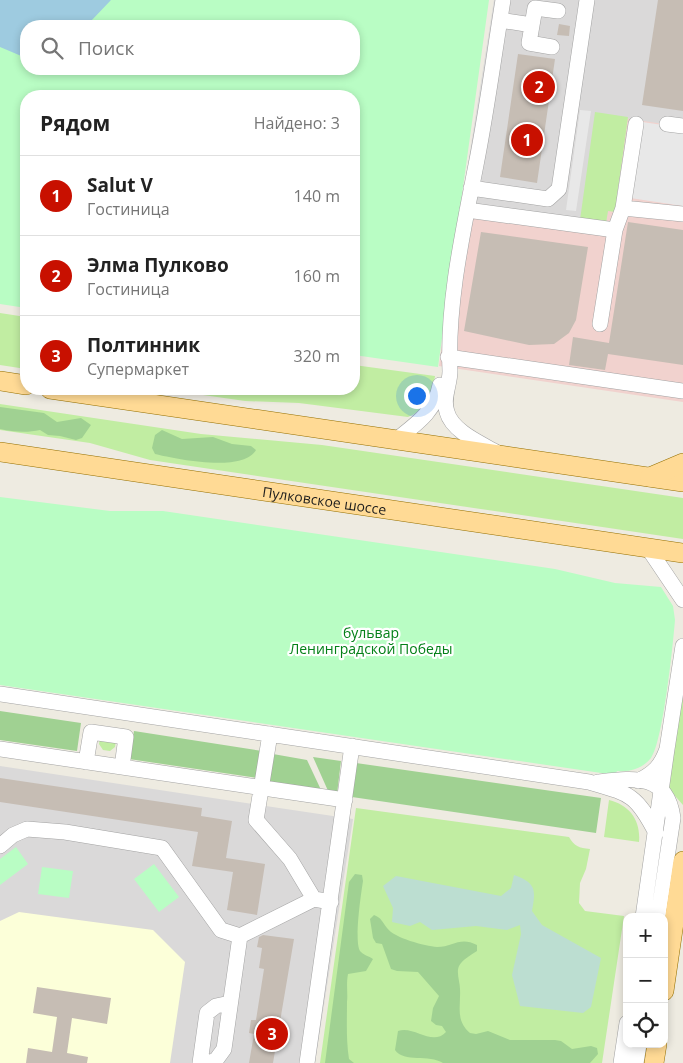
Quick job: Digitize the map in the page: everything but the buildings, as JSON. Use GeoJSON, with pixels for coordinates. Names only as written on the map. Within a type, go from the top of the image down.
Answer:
{"type":"FeatureCollection","features":[{"type":"Feature","properties":{"kind":"main road"},"geometry":{"type":"LineString","coordinates":[[0,381],[20,384]]}},
{"type":"Feature","properties":{"kind":"main road"},"geometry":{"type":"LineString","coordinates":[[91,395],[683,482]]}},
{"type":"Feature","properties":{"kind":"main road","name":"Пулковское шоссе"},"geometry":{"type":"LineString","coordinates":[[0,452],[683,553]]}},
{"type":"Feature","properties":{"kind":"main road"},"geometry":{"type":"LineString","coordinates":[[650,477],[683,464]]}},
{"type":"Feature","properties":{"kind":"main road"},"geometry":{"type":"LineString","coordinates":[[668,964],[683,861]]}},
{"type":"Feature","properties":{"kind":"main road"},"geometry":{"type":"LineString","coordinates":[[654,1063],[656,1048]]}},
{"type":"Feature","properties":{"kind":"street"},"geometry":{"type":"LineString","coordinates":[[396,440],[422,420],[431,408],[436,400],[448,357],[467,210],[503,0]]}},
{"type":"Feature","properties":{"kind":"street"},"geometry":{"type":"LineString","coordinates":[[471,188],[548,199],[559,189],[587,0]]}},
{"type":"Feature","properties":{"kind":"street"},"geometry":{"type":"LineString","coordinates":[[552,47],[529,43],[532,25],[535,8],[558,12]]}},
{"type":"Feature","properties":{"kind":"street"},"geometry":{"type":"LineString","coordinates":[[500,20],[532,25]]}},
{"type":"Feature","properties":{"kind":"street"},"geometry":{"type":"LineString","coordinates":[[600,324],[615,230],[623,208],[636,124]]}},
{"type":"Feature","properties":{"kind":"street"},"geometry":{"type":"LineString","coordinates":[[667,124],[683,126]]}},
{"type":"Feature","properties":{"kind":"street"},"geometry":{"type":"LineString","coordinates":[[623,208],[683,214]]}},
{"type":"Feature","properties":{"kind":"street"},"geometry":{"type":"LineString","coordinates":[[467,210],[615,230]]}},
{"type":"Feature","properties":{"kind":"street"},"geometry":{"type":"LineString","coordinates":[[448,357],[683,391]]}},
{"type":"Feature","properties":{"kind":"street"},"geometry":{"type":"LineString","coordinates":[[448,357],[450,373],[445,403],[451,421],[475,440],[502,455]]}},
{"type":"Feature","properties":{"kind":"street"},"geometry":{"type":"LineString","coordinates":[[648,548],[683,600]]}},
{"type":"Feature","properties":{"kind":"street"},"geometry":{"type":"LineString","coordinates":[[644,913],[683,646]]}},
{"type":"Feature","properties":{"kind":"street"},"geometry":{"type":"LineString","coordinates":[[0,694],[589,782],[626,793],[640,805],[656,833]]}},
{"type":"Feature","properties":{"kind":"street"},"geometry":{"type":"LineString","coordinates":[[86,762],[91,732],[100,733],[126,737],[122,767]]}},
{"type":"Feature","properties":{"kind":"street"},"geometry":{"type":"LineString","coordinates":[[270,734],[256,820],[290,859],[314,899]]}},
{"type":"Feature","properties":{"kind":"street"},"geometry":{"type":"LineString","coordinates":[[307,1063],[352,746]]}},
{"type":"Feature","properties":{"kind":"street"},"geometry":{"type":"LineString","coordinates":[[0,749],[345,800]]}},
{"type":"Feature","properties":{"kind":"street"},"geometry":{"type":"LineString","coordinates":[[638,781],[654,772],[662,762],[667,750]]}},
{"type":"Feature","properties":{"kind":"street"},"geometry":{"type":"LineString","coordinates":[[589,782],[638,781],[650,783],[663,789],[672,804],[673,818],[659,913]]}},
{"type":"Feature","properties":{"kind":"street"},"geometry":{"type":"LineString","coordinates":[[0,846],[13,835],[27,829],[65,832],[162,848],[221,930],[240,936],[314,899],[331,902]]}},
{"type":"Feature","properties":{"kind":"street"},"geometry":{"type":"LineString","coordinates":[[207,1063],[216,1060],[224,1049],[240,936]]}},
{"type":"Feature","properties":{"kind":"street"},"geometry":{"type":"LineString","coordinates":[[200,1063],[207,1013],[216,1006],[230,1003]]}},
{"type":"Feature","properties":{"kind":"street"},"geometry":{"type":"LineString","coordinates":[[620,1063],[623,1046]]}},
{"type":"Feature","properties":{"kind":"street"},"geometry":{"type":"LineString","coordinates":[[636,1063],[638,1048]]}},
{"type":"Feature","properties":{"kind":"shaded area"},"geometry":{"type":"Polygon","coordinates":[[[494,0],[683,0],[683,127],[607,224],[462,202],[494,0]]]}},
{"type":"Feature","properties":{"kind":"shaded area"},"geometry":{"type":"Polygon","coordinates":[[[580,110],[591,111],[576,211],[566,210],[580,110]]]}},
{"type":"Feature","properties":{"kind":"shaded area"},"geometry":{"type":"Polygon","coordinates":[[[624,118],[683,127],[683,402],[439,366],[462,202],[606,223],[624,118]]]}},
{"type":"Feature","properties":{"kind":"shaded area"},"geometry":{"type":"Polygon","coordinates":[[[629,120],[683,128],[683,206],[617,196],[629,120]]]}},
{"type":"Feature","properties":{"kind":"shaded area"},"geometry":{"type":"Polygon","coordinates":[[[0,766],[353,819],[315,1063],[0,1063],[0,766]]]}},
{"type":"Feature","properties":{"kind":"shaded area"},"geometry":{"type":"Polygon","coordinates":[[[514,875],[527,881],[533,888],[532,911],[542,925],[601,958],[591,1007],[583,1013],[520,1006],[512,975],[521,934],[520,925],[507,930],[476,926],[432,930],[420,922],[410,926],[392,922],[393,908],[383,886],[396,876],[501,896],[511,888],[514,875]]]}},
{"type":"Feature","properties":{"kind":"shaded area"},"geometry":{"type":"Polygon","coordinates":[[[19,912],[153,930],[185,962],[170,1063],[0,1063],[0,921],[19,912]]]}},
{"type":"Feature","properties":{"kind":"green space"},"geometry":{"type":"Polygon","coordinates":[[[0,0],[489,0],[438,367],[360,356],[360,90],[20,90],[20,307],[0,304],[0,0]]]}},
{"type":"Feature","properties":{"kind":"green space"},"geometry":{"type":"Polygon","coordinates":[[[595,112],[628,117],[615,212],[608,211],[606,223],[580,220],[595,112]]]}},
{"type":"Feature","properties":{"kind":"green space"},"geometry":{"type":"Polygon","coordinates":[[[0,313],[20,316],[20,368],[0,365],[0,313]]]}},
{"type":"Feature","properties":{"kind":"green space"},"geometry":{"type":"Polygon","coordinates":[[[360,366],[435,376],[427,400],[419,410],[408,417],[299,403],[245,401],[203,395],[360,395],[360,366]]]}},
{"type":"Feature","properties":{"kind":"green space"},"geometry":{"type":"Polygon","coordinates":[[[0,404],[201,434],[322,445],[683,498],[683,539],[150,460],[90,443],[0,430],[0,404]]]}},
{"type":"Feature","properties":{"kind":"green space"},"geometry":{"type":"Polygon","coordinates":[[[0,407],[44,413],[57,422],[81,418],[91,425],[82,438],[76,440],[48,435],[40,430],[30,432],[10,431],[0,429],[0,407]]]}},
{"type":"Feature","properties":{"kind":"green space"},"geometry":{"type":"Polygon","coordinates":[[[162,430],[182,439],[213,437],[232,444],[251,446],[256,450],[249,457],[224,463],[193,461],[155,454],[152,448],[155,435],[162,430]]]}},
{"type":"Feature","properties":{"kind":"green space","name":"бульвар Ленинградской Победы"},"geometry":{"type":"Polygon","coordinates":[[[0,497],[110,511],[163,511],[555,569],[615,583],[661,587],[673,606],[675,620],[667,692],[660,733],[655,749],[651,758],[644,765],[627,771],[617,771],[615,775],[0,685],[0,497]]]}},
{"type":"Feature","properties":{"kind":"green space"},"geometry":{"type":"Polygon","coordinates":[[[683,684],[683,805],[668,788],[683,684]]]}},
{"type":"Feature","properties":{"kind":"green space"},"geometry":{"type":"Polygon","coordinates":[[[0,711],[81,723],[77,751],[0,740],[0,711]]]}},
{"type":"Feature","properties":{"kind":"green space"},"geometry":{"type":"Polygon","coordinates":[[[134,731],[262,751],[257,778],[129,759],[134,731]]]}},
{"type":"Feature","properties":{"kind":"green space"},"geometry":{"type":"Polygon","coordinates":[[[100,738],[116,740],[115,747],[110,751],[103,750],[99,744],[100,738]]]}},
{"type":"Feature","properties":{"kind":"green space"},"geometry":{"type":"Polygon","coordinates":[[[273,754],[307,760],[322,792],[268,783],[273,754]]]}},
{"type":"Feature","properties":{"kind":"green space"},"geometry":{"type":"Polygon","coordinates":[[[313,757],[341,761],[337,794],[329,793],[313,757]]]}},
{"type":"Feature","properties":{"kind":"green space"},"geometry":{"type":"Polygon","coordinates":[[[356,763],[601,798],[596,833],[352,797],[356,763]]]}},
{"type":"Feature","properties":{"kind":"green space"},"geometry":{"type":"Polygon","coordinates":[[[609,800],[623,806],[633,815],[638,827],[639,842],[604,837],[609,800]]]}},
{"type":"Feature","properties":{"kind":"green space"},"geometry":{"type":"Polygon","coordinates":[[[356,808],[569,837],[577,846],[590,849],[586,869],[580,883],[579,903],[585,911],[623,916],[602,1063],[320,1063],[356,808]]]}},
{"type":"Feature","properties":{"kind":"green space"},"geometry":{"type":"Polygon","coordinates":[[[16,847],[28,864],[0,885],[0,859],[16,847]]]}},
{"type":"Feature","properties":{"kind":"green space"},"geometry":{"type":"Polygon","coordinates":[[[154,864],[179,897],[159,912],[134,879],[154,864]]]}},
{"type":"Feature","properties":{"kind":"green space"},"geometry":{"type":"Polygon","coordinates":[[[42,867],[73,871],[69,898],[38,894],[42,867]]]}},
{"type":"Feature","properties":{"kind":"green space"},"geometry":{"type":"Polygon","coordinates":[[[355,874],[362,875],[363,881],[358,917],[358,946],[361,952],[373,959],[366,971],[348,974],[347,1045],[349,1059],[354,1063],[325,1063],[349,882],[355,874]]]}},
{"type":"Feature","properties":{"kind":"green space"},"geometry":{"type":"Polygon","coordinates":[[[374,915],[391,932],[418,943],[437,947],[461,942],[477,945],[477,951],[463,961],[459,966],[458,972],[461,1018],[465,1028],[470,1033],[476,1034],[488,1031],[510,1040],[555,1040],[561,1041],[572,1049],[591,1046],[597,1048],[598,1054],[590,1063],[443,1063],[437,1060],[399,1054],[395,1050],[398,1031],[410,1031],[429,1037],[441,1036],[446,1032],[442,1026],[436,1025],[431,1021],[433,1008],[439,996],[418,972],[391,969],[382,944],[376,943],[373,938],[370,919],[374,915]]]}},
{"type":"Feature","properties":{"kind":"water"},"geometry":{"type":"Polygon","coordinates":[[[0,0],[111,0],[92,20],[20,20],[20,55],[0,47],[0,0]]]}},
{"type":"Feature","properties":{"kind":"place","name":"Элма Пулково"},"geometry":{"type":"Point","coordinates":[539,87]}},
{"type":"Feature","properties":{"kind":"place","name":"Salut V"},"geometry":{"type":"Point","coordinates":[527,140]}},
{"type":"Feature","properties":{"kind":"place","name":"Полтинник"},"geometry":{"type":"Point","coordinates":[272,1034]}}]}
